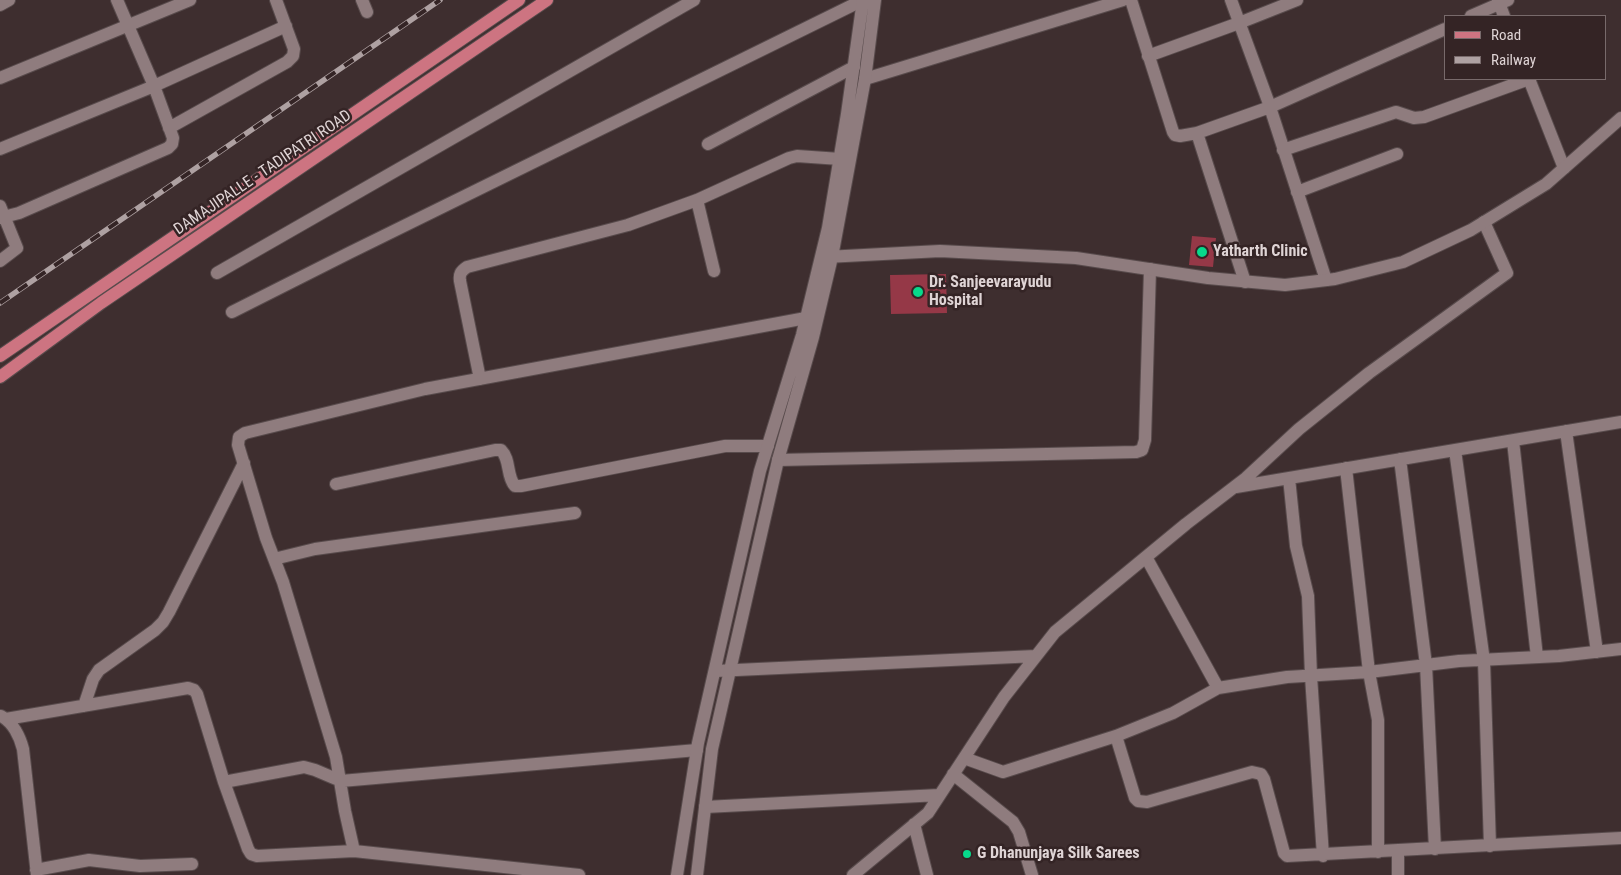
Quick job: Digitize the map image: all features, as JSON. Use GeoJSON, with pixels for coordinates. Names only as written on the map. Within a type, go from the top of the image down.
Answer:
{"type":"FeatureCollection","features":[{"type":"Feature","properties":{"kind":"main road","name":"DAMAJIPALLE - TADIPATRI ROAD"},"geometry":{"type":"LineString","coordinates":[[0,356],[519,0]]}},
{"type":"Feature","properties":{"kind":"main road","name":"DAMAJIPALLE - TADIPATRI ROAD"},"geometry":{"type":"LineString","coordinates":[[0,376],[101,304],[547,0]]}},
{"type":"Feature","properties":{"kind":"street"},"geometry":{"type":"LineString","coordinates":[[0,5],[9,0]]}},
{"type":"Feature","properties":{"kind":"street"},"geometry":{"type":"LineString","coordinates":[[0,261],[17,248],[1,214],[19,213],[168,148],[172,144],[173,138],[154,86],[117,0]]}},
{"type":"Feature","properties":{"kind":"street"},"geometry":{"type":"LineString","coordinates":[[0,78],[190,0]]}},
{"type":"Feature","properties":{"kind":"street"},"geometry":{"type":"LineString","coordinates":[[169,128],[287,62],[293,56],[294,49],[276,0]]}},
{"type":"Feature","properties":{"kind":"street"},"geometry":{"type":"LineString","coordinates":[[217,272],[694,0]]}},
{"type":"Feature","properties":{"kind":"street"},"geometry":{"type":"LineString","coordinates":[[696,875],[712,749],[778,460],[813,337],[863,0]]}},
{"type":"Feature","properties":{"kind":"street"},"geometry":{"type":"LineString","coordinates":[[232,312],[863,0]]}},
{"type":"Feature","properties":{"kind":"street"},"geometry":{"type":"LineString","coordinates":[[677,875],[697,750],[760,471],[826,257],[865,79],[875,0]]}},
{"type":"Feature","properties":{"kind":"street"},"geometry":{"type":"LineString","coordinates":[[865,79],[1122,0]]}},
{"type":"Feature","properties":{"kind":"street"},"geometry":{"type":"LineString","coordinates":[[1131,0],[1173,132],[1175,135],[1180,136],[1198,133],[1270,107],[1444,29]]}},
{"type":"Feature","properties":{"kind":"street"},"geometry":{"type":"LineString","coordinates":[[1231,0],[1270,107],[1326,280]]}},
{"type":"Feature","properties":{"kind":"street"},"geometry":{"type":"LineString","coordinates":[[1148,56],[1297,0]]}},
{"type":"Feature","properties":{"kind":"street"},"geometry":{"type":"LineString","coordinates":[[1473,15],[1502,1],[1504,15]]}},
{"type":"Feature","properties":{"kind":"street"},"geometry":{"type":"LineString","coordinates":[[0,150],[154,86],[286,26]]}},
{"type":"Feature","properties":{"kind":"street"},"geometry":{"type":"LineString","coordinates":[[708,144],[854,67]]}},
{"type":"Feature","properties":{"kind":"street"},"geometry":{"type":"LineString","coordinates":[[1284,150],[1396,112],[1414,118],[1424,117],[1526,80]]}},
{"type":"Feature","properties":{"kind":"street"},"geometry":{"type":"LineString","coordinates":[[1529,80],[1564,168]]}},
{"type":"Feature","properties":{"kind":"street"},"geometry":{"type":"LineString","coordinates":[[826,257],[940,251],[1076,258],[1208,278],[1285,286],[1326,280],[1403,262],[1471,230],[1546,184],[1621,118]]}},
{"type":"Feature","properties":{"kind":"street"},"geometry":{"type":"LineString","coordinates":[[1198,133],[1245,282]]}},
{"type":"Feature","properties":{"kind":"street"},"geometry":{"type":"LineString","coordinates":[[1297,192],[1397,154]]}},
{"type":"Feature","properties":{"kind":"street"},"geometry":{"type":"LineString","coordinates":[[480,379],[459,276],[462,270],[628,225],[697,200],[789,158],[797,156],[840,159]]}},
{"type":"Feature","properties":{"kind":"street"},"geometry":{"type":"LineString","coordinates":[[697,200],[714,271]]}},
{"type":"Feature","properties":{"kind":"street"},"geometry":{"type":"LineString","coordinates":[[853,875],[928,813],[1004,696],[1055,632],[1186,524],[1234,488],[1299,429],[1369,373],[1507,272],[1484,222]]}},
{"type":"Feature","properties":{"kind":"street"},"geometry":{"type":"LineString","coordinates":[[778,460],[1136,452],[1142,450],[1144,440],[1150,269]]}},
{"type":"Feature","properties":{"kind":"street"},"geometry":{"type":"LineString","coordinates":[[354,851],[336,757],[283,582],[266,538],[238,445],[239,437],[245,433],[425,389],[806,318]]}},
{"type":"Feature","properties":{"kind":"street"},"geometry":{"type":"LineString","coordinates":[[1234,488],[1566,431],[1621,424]]}},
{"type":"Feature","properties":{"kind":"street"},"geometry":{"type":"LineString","coordinates":[[1566,431],[1597,652]]}},
{"type":"Feature","properties":{"kind":"street"},"geometry":{"type":"LineString","coordinates":[[1513,441],[1537,657]]}},
{"type":"Feature","properties":{"kind":"street"},"geometry":{"type":"LineString","coordinates":[[336,484],[495,450],[501,450],[506,455],[512,482],[515,486],[521,486],[725,446],[768,446]]}},
{"type":"Feature","properties":{"kind":"street"},"geometry":{"type":"LineString","coordinates":[[1454,450],[1484,661],[1490,846]]}},
{"type":"Feature","properties":{"kind":"street"},"geometry":{"type":"LineString","coordinates":[[1400,460],[1426,665],[1435,849]]}},
{"type":"Feature","properties":{"kind":"street"},"geometry":{"type":"LineString","coordinates":[[84,706],[93,679],[99,670],[155,630],[163,622],[244,463]]}},
{"type":"Feature","properties":{"kind":"street"},"geometry":{"type":"LineString","coordinates":[[1346,468],[1369,672],[1378,720],[1378,852]]}},
{"type":"Feature","properties":{"kind":"street"},"geometry":{"type":"LineString","coordinates":[[1289,478],[1296,546],[1308,596],[1323,856]]}},
{"type":"Feature","properties":{"kind":"street"},"geometry":{"type":"LineString","coordinates":[[274,559],[315,549],[575,513]]}},
{"type":"Feature","properties":{"kind":"street"},"geometry":{"type":"LineString","coordinates":[[1146,557],[1218,688]]}},
{"type":"Feature","properties":{"kind":"street"},"geometry":{"type":"LineString","coordinates":[[740,560],[755,564]]}},
{"type":"Feature","properties":{"kind":"street"},"geometry":{"type":"LineString","coordinates":[[964,758],[1003,772],[1116,736],[1173,713],[1218,688],[1287,677],[1369,672],[1459,661],[1484,661],[1621,649]]}},
{"type":"Feature","properties":{"kind":"street"},"geometry":{"type":"LineString","coordinates":[[715,671],[1036,656]]}},
{"type":"Feature","properties":{"kind":"street"},"geometry":{"type":"LineString","coordinates":[[3,717],[84,706],[188,688],[194,690],[197,694],[224,782],[251,854],[257,856],[354,851],[579,875]]}},
{"type":"Feature","properties":{"kind":"street"},"geometry":{"type":"LineString","coordinates":[[3,717],[21,740],[23,749],[36,872],[89,860],[140,866],[192,864]]}},
{"type":"Feature","properties":{"kind":"street"},"geometry":{"type":"LineString","coordinates":[[1116,736],[1135,798],[1138,801],[1147,802],[1257,772],[1261,774],[1284,853],[1287,856],[1323,856],[1621,838]]}},
{"type":"Feature","properties":{"kind":"street"},"geometry":{"type":"LineString","coordinates":[[224,782],[304,767],[341,781],[697,750]]}},
{"type":"Feature","properties":{"kind":"street"},"geometry":{"type":"LineString","coordinates":[[953,774],[1013,822],[1019,832],[1032,875]]}},
{"type":"Feature","properties":{"kind":"street"},"geometry":{"type":"LineString","coordinates":[[705,807],[939,795]]}},
{"type":"Feature","properties":{"kind":"street"},"geometry":{"type":"LineString","coordinates":[[914,824],[927,875]]}},
{"type":"Feature","properties":{"kind":"street"},"geometry":{"type":"LineString","coordinates":[[1398,851],[1398,875]]}},
{"type":"Feature","properties":{"kind":"building"},"geometry":{"type":"Polygon","coordinates":[[[1192,236],[1216,238],[1213,267],[1189,265],[1192,236]]]}},
{"type":"Feature","properties":{"kind":"building"},"geometry":{"type":"Polygon","coordinates":[[[946,274],[947,313],[891,314],[890,275],[946,274]]]}},
{"type":"Feature","properties":{"kind":"railway"},"geometry":{"type":"LineString","coordinates":[[0,303],[440,0]]}},
{"type":"Feature","properties":{"kind":"place","name":"Yatharth Clinic"},"geometry":{"type":"Point","coordinates":[1202,252]}},
{"type":"Feature","properties":{"kind":"place","name":"Dr. Sanjeevarayudu Hospital"},"geometry":{"type":"Point","coordinates":[918,292]}},
{"type":"Feature","properties":{"kind":"place","name":"G Dhanunjaya Silk Sarees"},"geometry":{"type":"Point","coordinates":[967,854]}}]}
